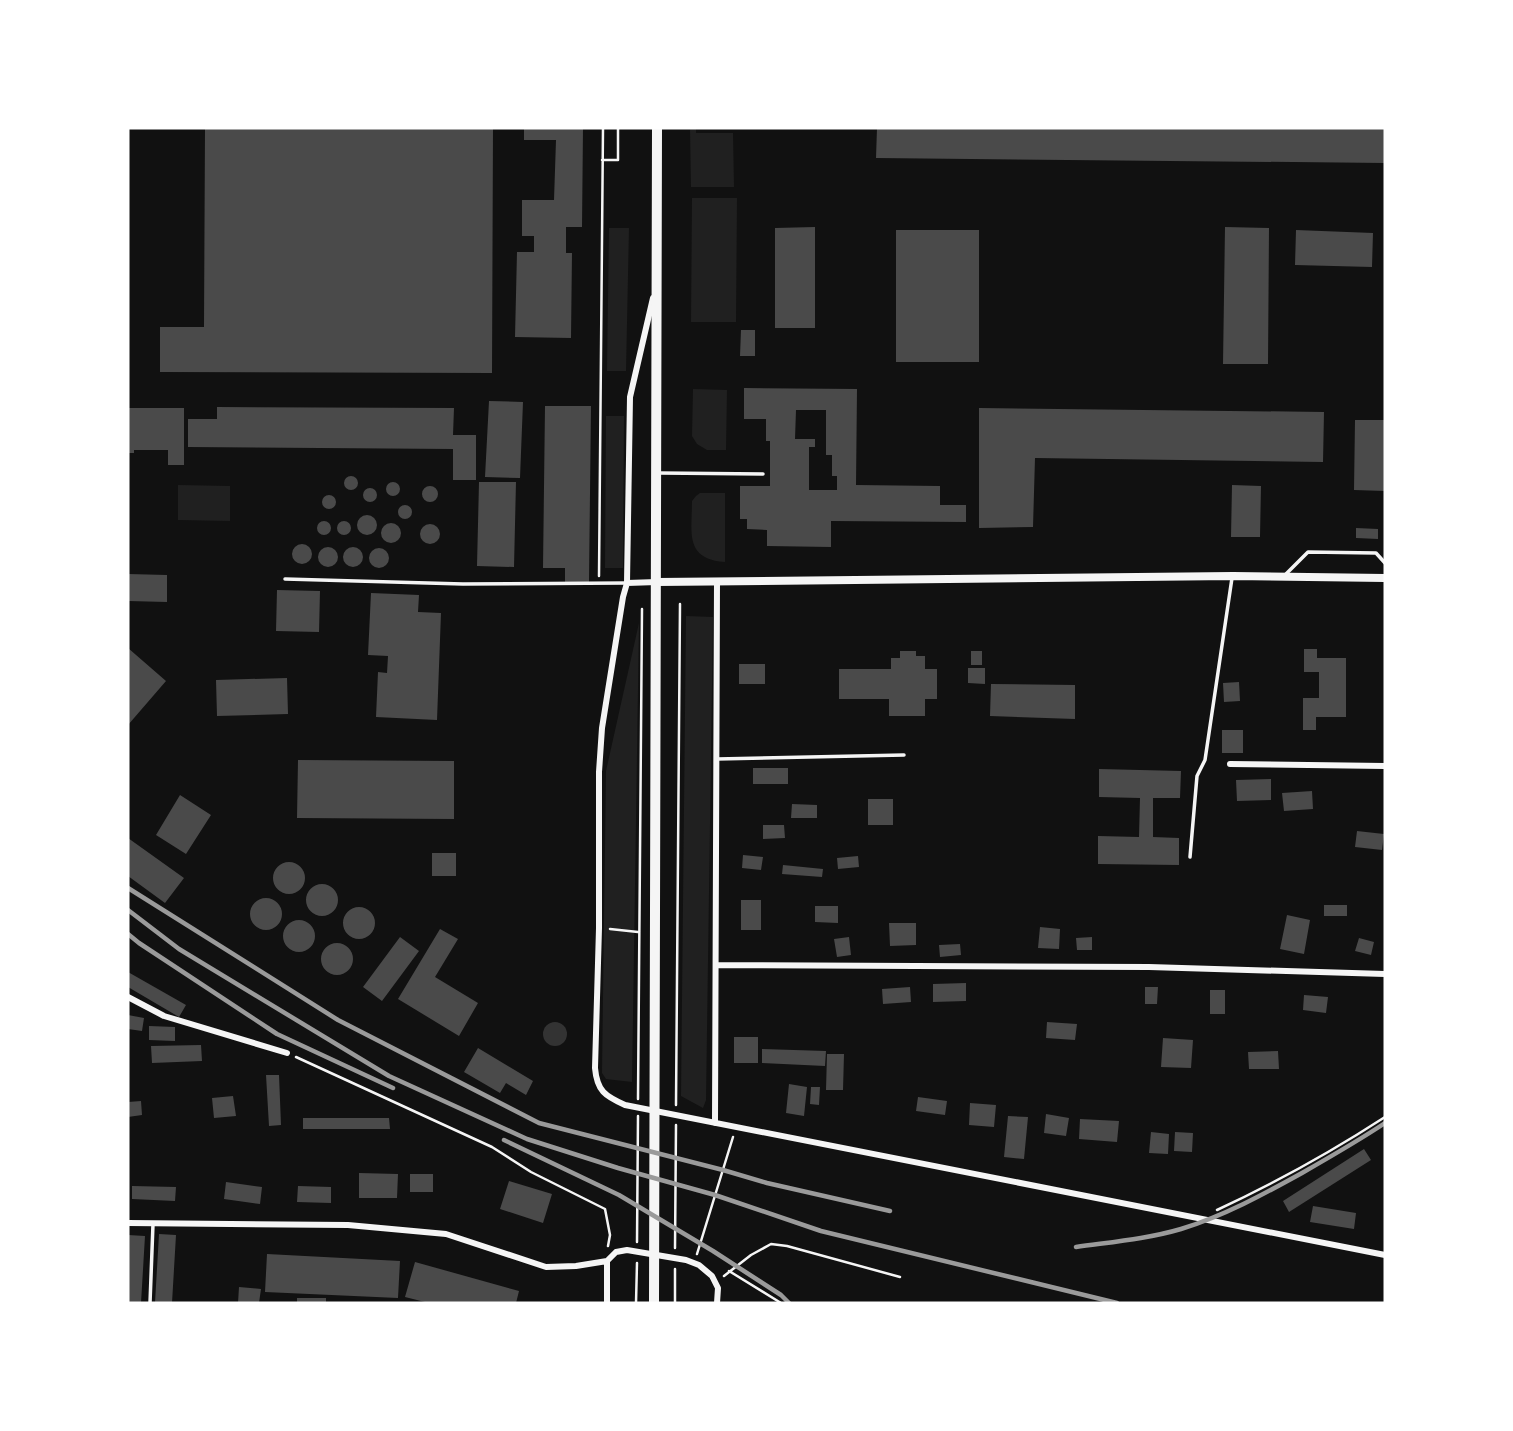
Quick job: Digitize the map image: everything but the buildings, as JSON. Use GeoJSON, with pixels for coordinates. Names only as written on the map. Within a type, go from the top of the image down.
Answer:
{"type":"FeatureCollection","features":[{"type":"Feature","properties":{"kind":"main road"},"geometry":{"type":"LineString","coordinates":[[654,1303],[657,128]]}},
{"type":"Feature","properties":{"kind":"street"},"geometry":{"type":"LineString","coordinates":[[657,282],[630,397],[627,583],[602,728],[599,772],[596,1083],[614,1101],[625,1105],[1385,1255]]}},
{"type":"Feature","properties":{"kind":"street"},"geometry":{"type":"LineString","coordinates":[[627,583],[1233,576],[1385,578]]}},
{"type":"Feature","properties":{"kind":"street"},"geometry":{"type":"LineString","coordinates":[[715,1123],[717,581]]}},
{"type":"Feature","properties":{"kind":"street"},"geometry":{"type":"LineString","coordinates":[[1230,764],[1385,766]]}},
{"type":"Feature","properties":{"kind":"street"},"geometry":{"type":"LineString","coordinates":[[716,965],[1149,967],[1385,974]]}},
{"type":"Feature","properties":{"kind":"street"},"geometry":{"type":"LineString","coordinates":[[128,998],[164,1016],[287,1053]]}},
{"type":"Feature","properties":{"kind":"street"},"geometry":{"type":"LineString","coordinates":[[128,1223],[348,1225],[446,1234],[546,1267],[607,1261],[615,1252],[627,1250],[686,1259],[695,1263],[712,1276],[718,1288],[718,1303]]}},
{"type":"Feature","properties":{"kind":"street"},"geometry":{"type":"LineString","coordinates":[[607,1261],[607,1303]]}},
{"type":"Feature","properties":{"kind":"lane"},"geometry":{"type":"LineString","coordinates":[[657,474],[763,474]]}},
{"type":"Feature","properties":{"kind":"lane"},"geometry":{"type":"LineString","coordinates":[[1283,576],[1308,552],[1376,553],[1385,563]]}},
{"type":"Feature","properties":{"kind":"lane"},"geometry":{"type":"LineString","coordinates":[[1190,857],[1197,776],[1205,760],[1233,576]]}},
{"type":"Feature","properties":{"kind":"lane"},"geometry":{"type":"LineString","coordinates":[[285,579],[463,584],[627,583]]}},
{"type":"Feature","properties":{"kind":"lane"},"geometry":{"type":"LineString","coordinates":[[717,759],[904,755]]}},
{"type":"Feature","properties":{"kind":"lane"},"geometry":{"type":"LineString","coordinates":[[150,1303],[153,1224]]}},
{"type":"Feature","properties":{"kind":"path"},"geometry":{"type":"LineString","coordinates":[[599,582],[603,128]]}},
{"type":"Feature","properties":{"kind":"path"},"geometry":{"type":"LineString","coordinates":[[602,160],[618,160],[618,128]]}},
{"type":"Feature","properties":{"kind":"path"},"geometry":{"type":"LineString","coordinates":[[676,1250],[680,604]]}},
{"type":"Feature","properties":{"kind":"path"},"geometry":{"type":"LineString","coordinates":[[638,1103],[642,605]]}},
{"type":"Feature","properties":{"kind":"path"},"geometry":{"type":"LineString","coordinates":[[599,928],[639,932]]}},
{"type":"Feature","properties":{"kind":"path"},"geometry":{"type":"LineString","coordinates":[[287,1053],[492,1147],[531,1172],[605,1209],[610,1235],[607,1261]]}},
{"type":"Feature","properties":{"kind":"path"},"geometry":{"type":"LineString","coordinates":[[637,1250],[638,1116]]}},
{"type":"Feature","properties":{"kind":"path"},"geometry":{"type":"LineString","coordinates":[[1208,1214],[1262,1189],[1385,1117]]}},
{"type":"Feature","properties":{"kind":"path"},"geometry":{"type":"LineString","coordinates":[[695,1263],[736,1127]]}},
{"type":"Feature","properties":{"kind":"path"},"geometry":{"type":"LineString","coordinates":[[718,1288],[725,1273],[771,1244],[787,1245],[900,1277]]}},
{"type":"Feature","properties":{"kind":"path"},"geometry":{"type":"LineString","coordinates":[[636,1303],[637,1264]]}},
{"type":"Feature","properties":{"kind":"path"},"geometry":{"type":"LineString","coordinates":[[675,1264],[675,1303]]}},
{"type":"Feature","properties":{"kind":"path"},"geometry":{"type":"LineString","coordinates":[[729,1271],[781,1303]]}},
{"type":"Feature","properties":{"kind":"shaded area"},"geometry":{"type":"Polygon","coordinates":[[[690,128],[696,128],[696,133],[733,133],[734,187],[691,187],[690,128]]]}},
{"type":"Feature","properties":{"kind":"shaded area"},"geometry":{"type":"Polygon","coordinates":[[[692,198],[737,198],[736,322],[691,322],[692,198]]]}},
{"type":"Feature","properties":{"kind":"shaded area"},"geometry":{"type":"Polygon","coordinates":[[[609,228],[629,228],[626,371],[607,371],[609,228]]]}},
{"type":"Feature","properties":{"kind":"shaded area"},"geometry":{"type":"Polygon","coordinates":[[[693,389],[727,390],[726,450],[707,450],[697,444],[692,436],[693,389]]]}},
{"type":"Feature","properties":{"kind":"shaded area"},"geometry":{"type":"Polygon","coordinates":[[[606,416],[624,416],[623,568],[605,568],[606,416]]]}},
{"type":"Feature","properties":{"kind":"shaded area"},"geometry":{"type":"Polygon","coordinates":[[[178,485],[230,486],[230,521],[178,520],[178,485]]]}},
{"type":"Feature","properties":{"kind":"shaded area"},"geometry":{"type":"Polygon","coordinates":[[[700,493],[725,493],[725,562],[703,556],[693,542],[692,501],[700,493]]]}},
{"type":"Feature","properties":{"kind":"shaded area"},"geometry":{"type":"Polygon","coordinates":[[[686,616],[713,617],[706,1100],[703,1108],[681,1096],[686,616]]]}},
{"type":"Feature","properties":{"kind":"shaded area"},"geometry":{"type":"Polygon","coordinates":[[[639,623],[632,1082],[606,1079],[602,1073],[606,771],[639,623]]]}},
{"type":"Feature","properties":{"kind":"shaded area"},"geometry":{"type":"Polygon","coordinates":[[[555,1022],[566,1029],[567,1034],[560,1045],[555,1046],[544,1039],[543,1034],[550,1023],[555,1022]]]}},
{"type":"Feature","properties":{"kind":"railway"},"geometry":{"type":"LineString","coordinates":[[128,888],[338,1020],[539,1123],[767,1183],[890,1211]]}},
{"type":"Feature","properties":{"kind":"railway"},"geometry":{"type":"LineString","coordinates":[[128,910],[179,949],[389,1076],[527,1139],[715,1195],[821,1231],[1117,1303]]}},
{"type":"Feature","properties":{"kind":"railway"},"geometry":{"type":"LineString","coordinates":[[128,934],[277,1034],[393,1088]]}},
{"type":"Feature","properties":{"kind":"railway"},"geometry":{"type":"LineString","coordinates":[[1076,1247],[1155,1235],[1213,1218],[1288,1181],[1385,1123]]}},
{"type":"Feature","properties":{"kind":"railway"},"geometry":{"type":"LineString","coordinates":[[504,1140],[619,1195],[713,1251],[789,1303]]}}]}
